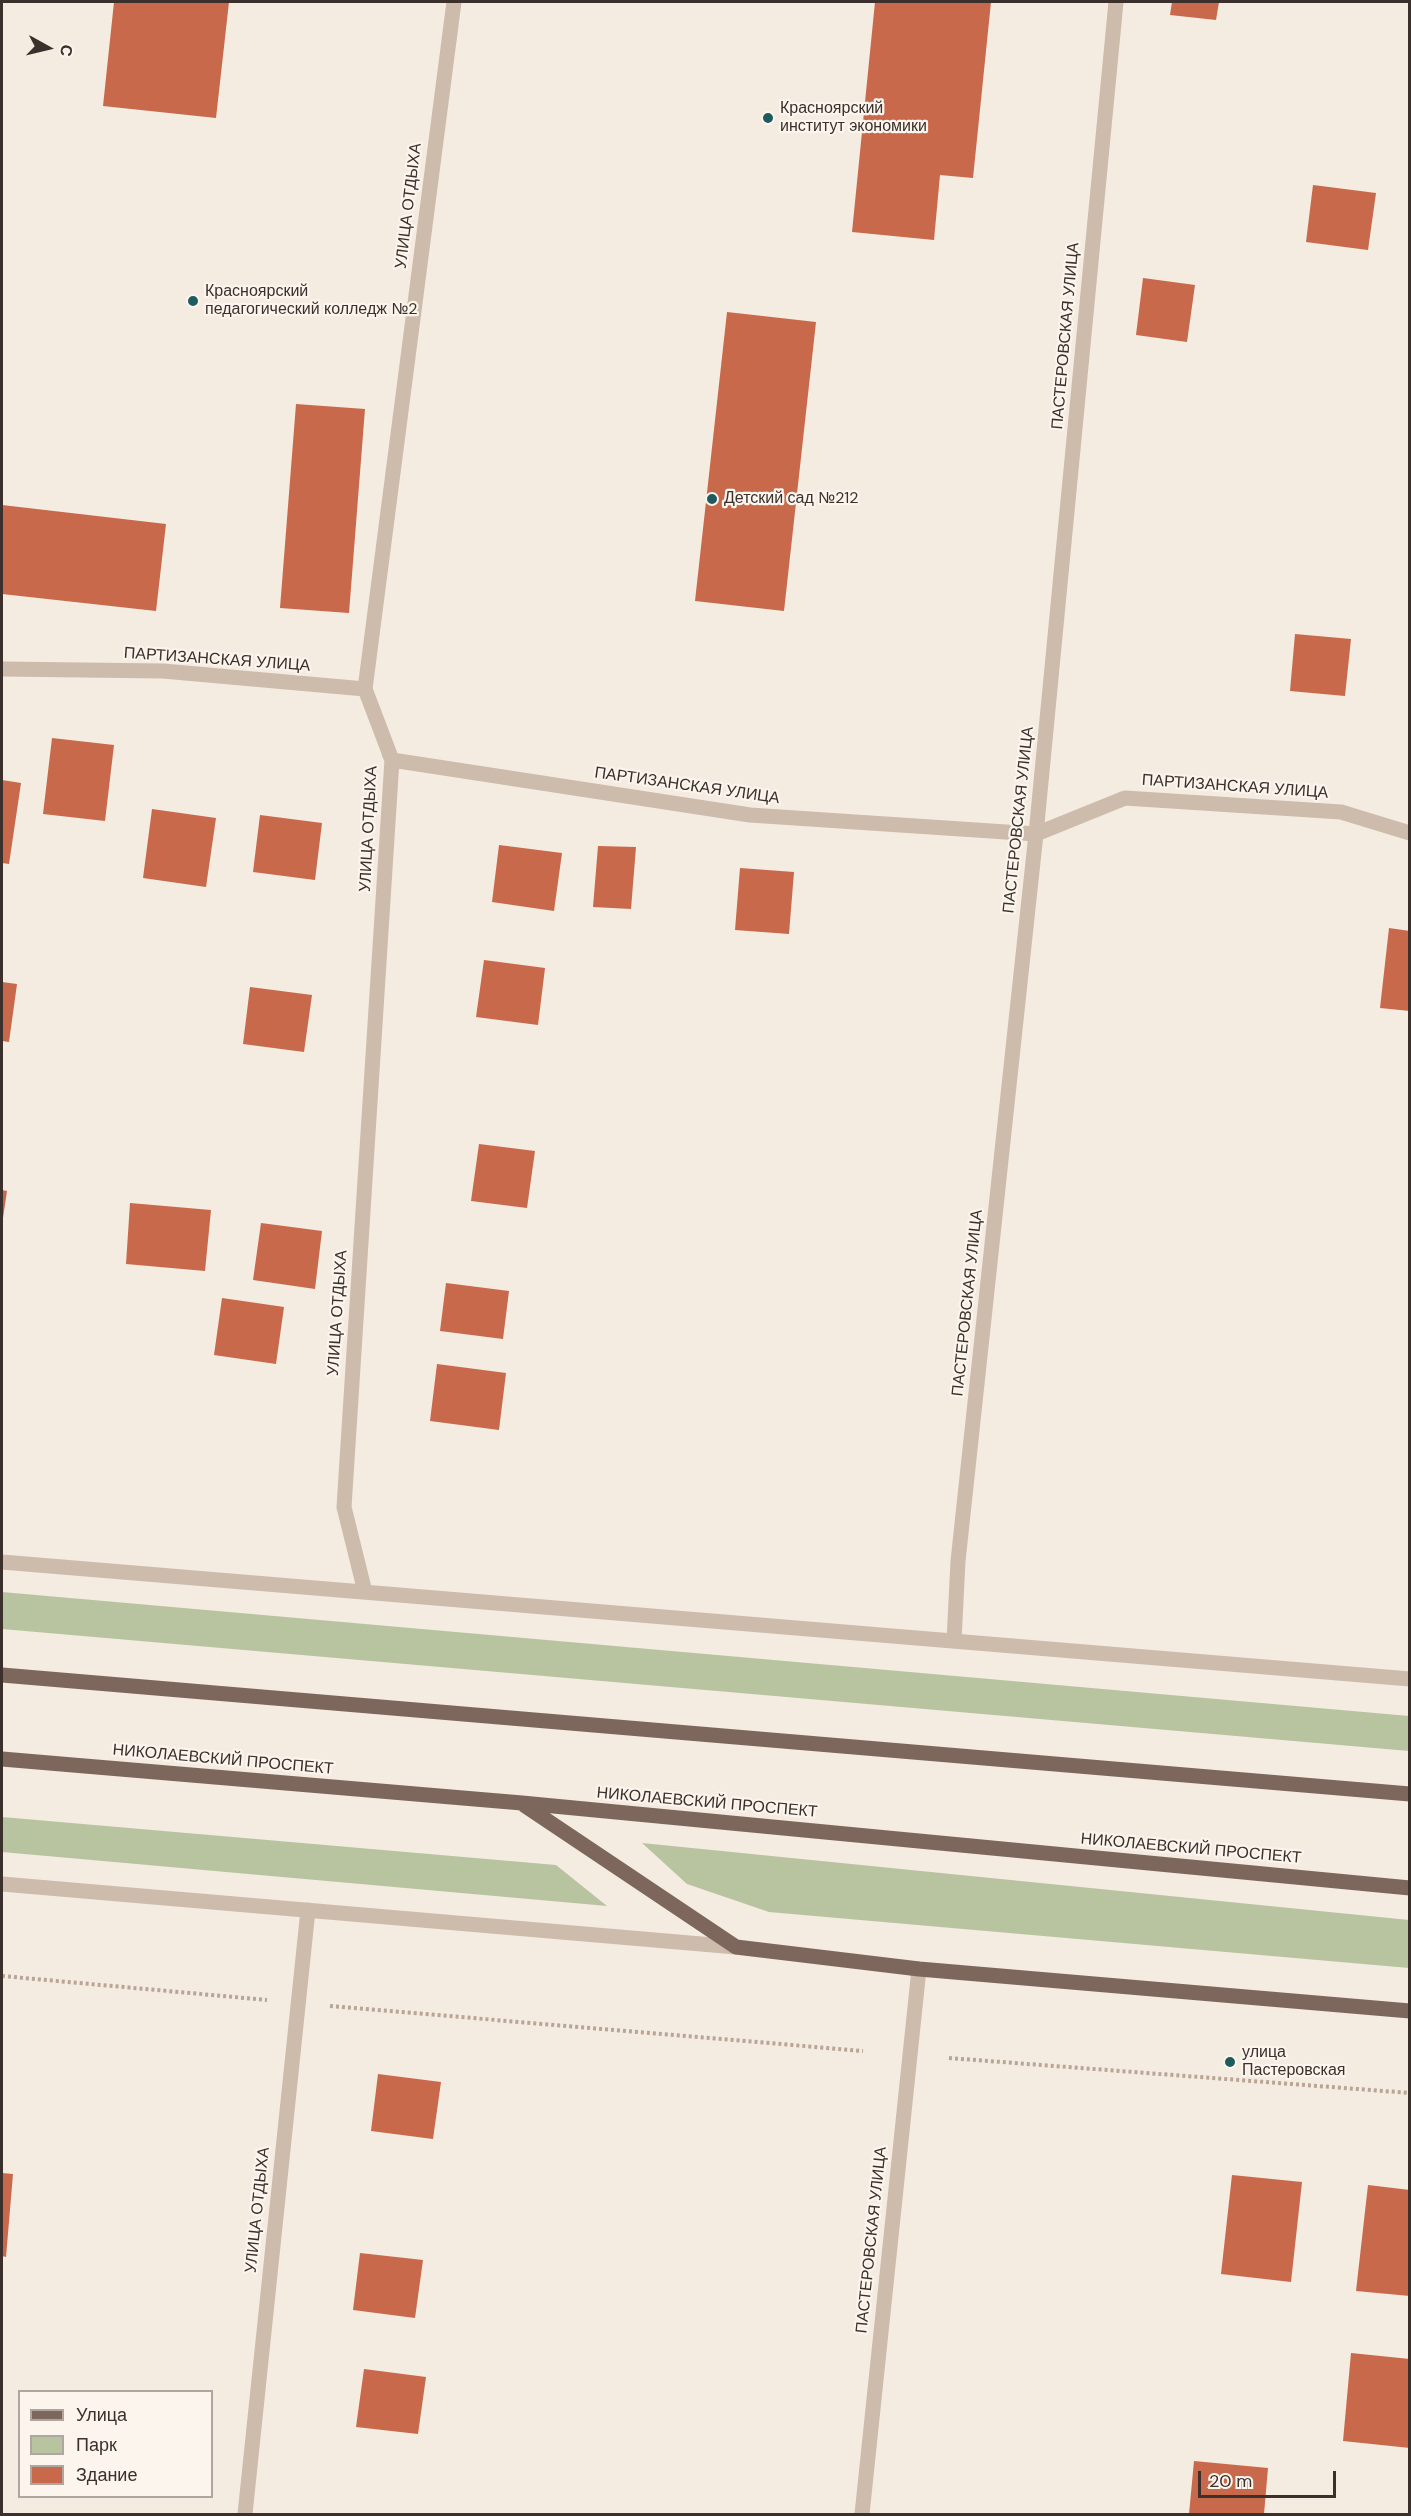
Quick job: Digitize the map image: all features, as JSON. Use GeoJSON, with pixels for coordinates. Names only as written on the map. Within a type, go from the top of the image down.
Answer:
{"type":"FeatureCollection","features":[{"type":"Feature","properties":{"kind":"main road"},"geometry":{"type":"LineString","coordinates":[[2,1675],[1410,1794]]}},
{"type":"Feature","properties":{"kind":"main road","name":"НИКОЛАЕВСКИЙ ПРОСПЕКТ"},"geometry":{"type":"LineString","coordinates":[[2,1759],[522,1803],[1410,1888]]}},
{"type":"Feature","properties":{"kind":"main road"},"geometry":{"type":"LineString","coordinates":[[522,1803],[736,1947],[919,1970],[1410,2011]]}},
{"type":"Feature","properties":{"kind":"street","name":"УЛИЦА ОТДЫХА"},"geometry":{"type":"LineString","coordinates":[[365,689],[454,2]]}},
{"type":"Feature","properties":{"kind":"street","name":"ПАСТЕРОВСКАЯ УЛИЦА"},"geometry":{"type":"LineString","coordinates":[[954,1641],[958,1561],[1036,834],[1116,2]]}},
{"type":"Feature","properties":{"kind":"street","name":"ПАРТИЗАНСКАЯ УЛИЦА"},"geometry":{"type":"LineString","coordinates":[[2,669],[163,671],[365,689]]}},
{"type":"Feature","properties":{"kind":"street"},"geometry":{"type":"LineString","coordinates":[[365,689],[392,760]]}},
{"type":"Feature","properties":{"kind":"street","name":"УЛИЦА ОТДЫХА"},"geometry":{"type":"LineString","coordinates":[[365,1592],[344,1508],[392,760]]}},
{"type":"Feature","properties":{"kind":"street","name":"ПАРТИЗАНСКАЯ УЛИЦА"},"geometry":{"type":"LineString","coordinates":[[392,760],[750,815],[1036,834],[1125,798],[1341,812],[1410,833]]}},
{"type":"Feature","properties":{"kind":"street"},"geometry":{"type":"LineString","coordinates":[[2,1562],[1410,1679]]}},
{"type":"Feature","properties":{"kind":"street"},"geometry":{"type":"LineString","coordinates":[[2,1884],[736,1947]]}},
{"type":"Feature","properties":{"kind":"street","name":"УЛИЦА ОТДЫХА"},"geometry":{"type":"LineString","coordinates":[[245,2514],[308,1910]]}},
{"type":"Feature","properties":{"kind":"street","name":"ПАСТЕРОВСКАЯ УЛИЦА"},"geometry":{"type":"LineString","coordinates":[[862,2514],[919,1970]]}},
{"type":"Feature","properties":{"kind":"path"},"geometry":{"type":"LineString","coordinates":[[2,1976],[269,2001]]}},
{"type":"Feature","properties":{"kind":"path"},"geometry":{"type":"LineString","coordinates":[[324,2006],[863,2051]]}},
{"type":"Feature","properties":{"kind":"path"},"geometry":{"type":"LineString","coordinates":[[949,2058],[1410,2093]]}},
{"type":"Feature","properties":{"kind":"green space"},"geometry":{"type":"Polygon","coordinates":[[[2,1592],[1409,1716],[1409,1751],[2,1629],[2,1592]]]}},
{"type":"Feature","properties":{"kind":"green space"},"geometry":{"type":"Polygon","coordinates":[[[2,1817],[556,1865],[607,1906],[2,1852],[2,1817]]]}},
{"type":"Feature","properties":{"kind":"green space"},"geometry":{"type":"Polygon","coordinates":[[[642,1843],[1409,1920],[1409,1968],[769,1912],[687,1884],[642,1843]]]}},
{"type":"Feature","properties":{"kind":"building"},"geometry":{"type":"Polygon","coordinates":[[[114,2],[229,2],[216,118],[103,106],[114,2]]]}},
{"type":"Feature","properties":{"kind":"building"},"geometry":{"type":"Polygon","coordinates":[[[875,2],[991,2],[973,178],[940,175],[934,240],[852,232],[875,2]]]}},
{"type":"Feature","properties":{"kind":"building"},"geometry":{"type":"Polygon","coordinates":[[[1172,2],[1219,2],[1216,20],[1170,15],[1172,2]]]}},
{"type":"Feature","properties":{"kind":"building"},"geometry":{"type":"Polygon","coordinates":[[[1313,185],[1376,193],[1368,250],[1306,242],[1313,185]]]}},
{"type":"Feature","properties":{"kind":"building"},"geometry":{"type":"Polygon","coordinates":[[[1143,278],[1195,285],[1187,342],[1136,335],[1143,278]]]}},
{"type":"Feature","properties":{"kind":"building","name":"Детский сад №212"},"geometry":{"type":"Polygon","coordinates":[[[727,312],[816,322],[784,611],[695,601],[727,312]]]}},
{"type":"Feature","properties":{"kind":"building"},"geometry":{"type":"Polygon","coordinates":[[[296,404],[365,409],[349,613],[280,608],[296,404]]]}},
{"type":"Feature","properties":{"kind":"building"},"geometry":{"type":"Polygon","coordinates":[[[2,505],[166,524],[156,611],[2,594],[2,505]]]}},
{"type":"Feature","properties":{"kind":"building"},"geometry":{"type":"Polygon","coordinates":[[[1295,634],[1351,639],[1345,696],[1290,691],[1295,634]]]}},
{"type":"Feature","properties":{"kind":"building"},"geometry":{"type":"Polygon","coordinates":[[[52,738],[114,745],[105,821],[43,814],[52,738]]]}},
{"type":"Feature","properties":{"kind":"building"},"geometry":{"type":"Polygon","coordinates":[[[2,780],[21,783],[9,864],[2,863],[2,780]]]}},
{"type":"Feature","properties":{"kind":"building"},"geometry":{"type":"Polygon","coordinates":[[[152,809],[216,818],[206,887],[143,878],[152,809]]]}},
{"type":"Feature","properties":{"kind":"building"},"geometry":{"type":"Polygon","coordinates":[[[260,815],[322,823],[315,880],[253,872],[260,815]]]}},
{"type":"Feature","properties":{"kind":"building"},"geometry":{"type":"Polygon","coordinates":[[[499,845],[562,853],[554,911],[492,902],[499,845]]]}},
{"type":"Feature","properties":{"kind":"building"},"geometry":{"type":"Polygon","coordinates":[[[598,846],[636,847],[631,909],[593,907],[598,846]]]}},
{"type":"Feature","properties":{"kind":"building"},"geometry":{"type":"Polygon","coordinates":[[[740,868],[794,872],[789,934],[735,930],[740,868]]]}},
{"type":"Feature","properties":{"kind":"building"},"geometry":{"type":"Polygon","coordinates":[[[1389,928],[1410,931],[1410,1011],[1380,1008],[1389,928]]]}},
{"type":"Feature","properties":{"kind":"building"},"geometry":{"type":"Polygon","coordinates":[[[484,960],[545,968],[538,1025],[476,1017],[484,960]]]}},
{"type":"Feature","properties":{"kind":"building"},"geometry":{"type":"Polygon","coordinates":[[[2,982],[17,984],[9,1042],[2,1041],[2,982]]]}},
{"type":"Feature","properties":{"kind":"building"},"geometry":{"type":"Polygon","coordinates":[[[250,987],[312,995],[304,1052],[243,1044],[250,987]]]}},
{"type":"Feature","properties":{"kind":"building"},"geometry":{"type":"Polygon","coordinates":[[[479,1144],[535,1151],[527,1208],[471,1201],[479,1144]]]}},
{"type":"Feature","properties":{"kind":"building"},"geometry":{"type":"Polygon","coordinates":[[[2,1190],[7,1191],[3,1218],[2,1218],[2,1190]]]}},
{"type":"Feature","properties":{"kind":"building"},"geometry":{"type":"Polygon","coordinates":[[[130,1203],[211,1210],[205,1271],[126,1264],[130,1203]]]}},
{"type":"Feature","properties":{"kind":"building"},"geometry":{"type":"Polygon","coordinates":[[[261,1223],[322,1231],[315,1289],[253,1280],[261,1223]]]}},
{"type":"Feature","properties":{"kind":"building"},"geometry":{"type":"Polygon","coordinates":[[[446,1283],[509,1291],[503,1339],[440,1331],[446,1283]]]}},
{"type":"Feature","properties":{"kind":"building"},"geometry":{"type":"Polygon","coordinates":[[[222,1298],[284,1307],[276,1364],[214,1355],[222,1298]]]}},
{"type":"Feature","properties":{"kind":"building"},"geometry":{"type":"Polygon","coordinates":[[[437,1364],[506,1373],[499,1430],[430,1421],[437,1364]]]}},
{"type":"Feature","properties":{"kind":"building"},"geometry":{"type":"Polygon","coordinates":[[[378,2074],[441,2082],[433,2139],[371,2131],[378,2074]]]}},
{"type":"Feature","properties":{"kind":"building"},"geometry":{"type":"Polygon","coordinates":[[[2,2173],[13,2174],[6,2257],[2,2256],[2,2173]]]}},
{"type":"Feature","properties":{"kind":"building"},"geometry":{"type":"Polygon","coordinates":[[[1232,2175],[1302,2182],[1291,2282],[1221,2274],[1232,2175]]]}},
{"type":"Feature","properties":{"kind":"building"},"geometry":{"type":"Polygon","coordinates":[[[1368,2185],[1410,2190],[1410,2296],[1356,2291],[1368,2185]]]}},
{"type":"Feature","properties":{"kind":"building"},"geometry":{"type":"Polygon","coordinates":[[[360,2253],[423,2260],[415,2318],[353,2310],[360,2253]]]}},
{"type":"Feature","properties":{"kind":"building"},"geometry":{"type":"Polygon","coordinates":[[[1351,2353],[1410,2359],[1410,2448],[1343,2441],[1351,2353]]]}},
{"type":"Feature","properties":{"kind":"building"},"geometry":{"type":"Polygon","coordinates":[[[364,2369],[426,2377],[418,2434],[356,2427],[364,2369]]]}},
{"type":"Feature","properties":{"kind":"building"},"geometry":{"type":"Polygon","coordinates":[[[1194,2461],[1268,2468],[1264,2514],[1189,2514],[1194,2461]]]}},
{"type":"Feature","properties":{"kind":"place","name":"Красноярский институт экономики"},"geometry":{"type":"Point","coordinates":[768,118]}},
{"type":"Feature","properties":{"kind":"place","name":"Красноярский педагогический колледж №2"},"geometry":{"type":"Point","coordinates":[193,301]}},
{"type":"Feature","properties":{"kind":"place","name":"Детский сад №212"},"geometry":{"type":"Point","coordinates":[712,499]}},
{"type":"Feature","properties":{"kind":"place","name":"улица Пастеровская"},"geometry":{"type":"Point","coordinates":[1230,2062]}}]}
